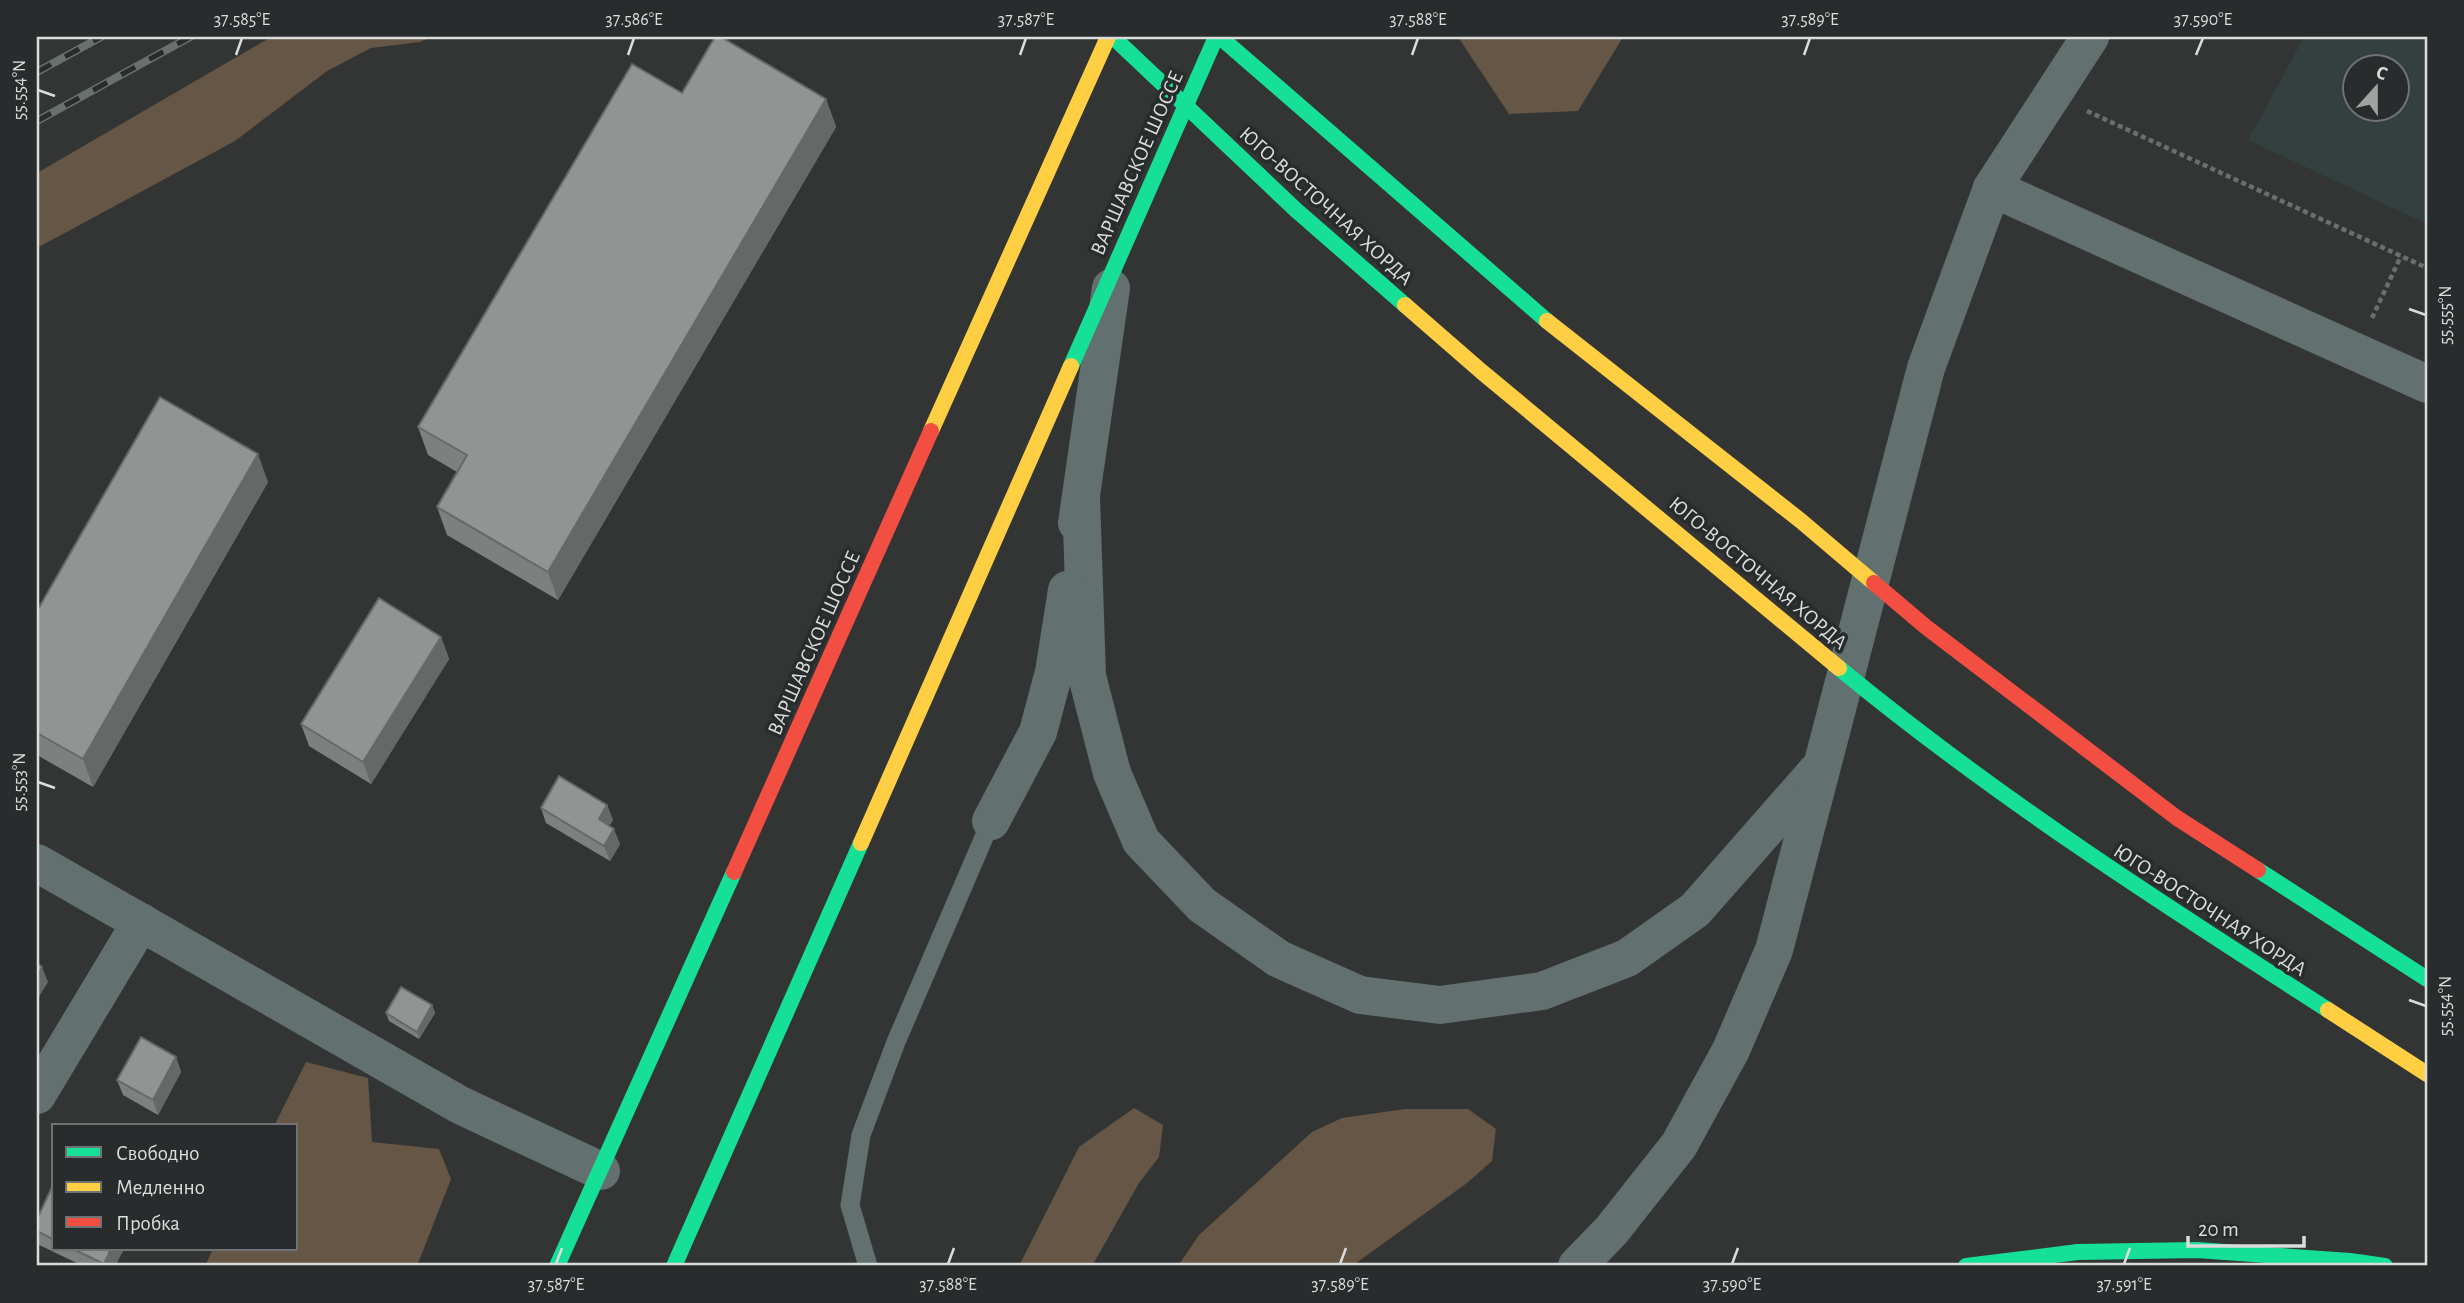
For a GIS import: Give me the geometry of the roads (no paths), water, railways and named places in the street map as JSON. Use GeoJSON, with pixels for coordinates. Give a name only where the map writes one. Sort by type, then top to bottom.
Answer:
{"type":"FeatureCollection","features":[{"type":"Feature","properties":{"kind":"main road","name":"ЮГО-ВОСТОЧНАЯ ХОРДА"},"geometry":{"type":"LineString","coordinates":[[1111,37],[1296,211],[1482,372],[1895,714],[2126,881],[2427,1074]]}},
{"type":"Feature","properties":{"kind":"main road","name":"ВАРШАВСКОЕ ШОССЕ"},"geometry":{"type":"LineString","coordinates":[[557,1266],[1111,37]]}},
{"type":"Feature","properties":{"kind":"main road","name":"ВАРШАВСКОЕ ШОССЕ"},"geometry":{"type":"LineString","coordinates":[[674,1266],[1218,37]]}},
{"type":"Feature","properties":{"kind":"main road"},"geometry":{"type":"LineString","coordinates":[[1218,37],[1536,312],[1801,521],[1926,627],[2177,818],[2427,979]]}},
{"type":"Feature","properties":{"kind":"main road"},"geometry":{"type":"LineString","coordinates":[[1966,1266],[2078,1252],[2197,1250],[2385,1266]]}},
{"type":"Feature","properties":{"kind":"street"},"geometry":{"type":"LineString","coordinates":[[1577,1266],[1611,1231],[1679,1145],[1731,1049],[1774,950],[1926,368],[1992,188],[2090,37]]}},
{"type":"Feature","properties":{"kind":"street"},"geometry":{"type":"LineString","coordinates":[[1992,188],[2427,384]]}},
{"type":"Feature","properties":{"kind":"street"},"geometry":{"type":"LineString","coordinates":[[991,821],[1038,732],[1054,672],[1114,269]]}},
{"type":"Feature","properties":{"kind":"street"},"geometry":{"type":"LineString","coordinates":[[1081,497],[1087,676],[1112,773],[1141,841],[1202,905],[1235,929],[1279,959],[1360,995],[1440,1005],[1542,991],[1627,958],[1695,910],[1825,761]]}},
{"type":"Feature","properties":{"kind":"street"},"geometry":{"type":"LineString","coordinates":[[37,863],[460,1105],[601,1171]]}},
{"type":"Feature","properties":{"kind":"street"},"geometry":{"type":"LineString","coordinates":[[37,1095],[141,922]]}},
{"type":"Feature","properties":{"kind":"lane"},"geometry":{"type":"LineString","coordinates":[[869,1266],[850,1205],[861,1135],[896,1042],[991,821]]}},
{"type":"Feature","properties":{"kind":"railway"},"geometry":{"type":"LineString","coordinates":[[37,72],[101,37]]}},
{"type":"Feature","properties":{"kind":"railway"},"geometry":{"type":"LineString","coordinates":[[37,121],[190,37]]}}]}
